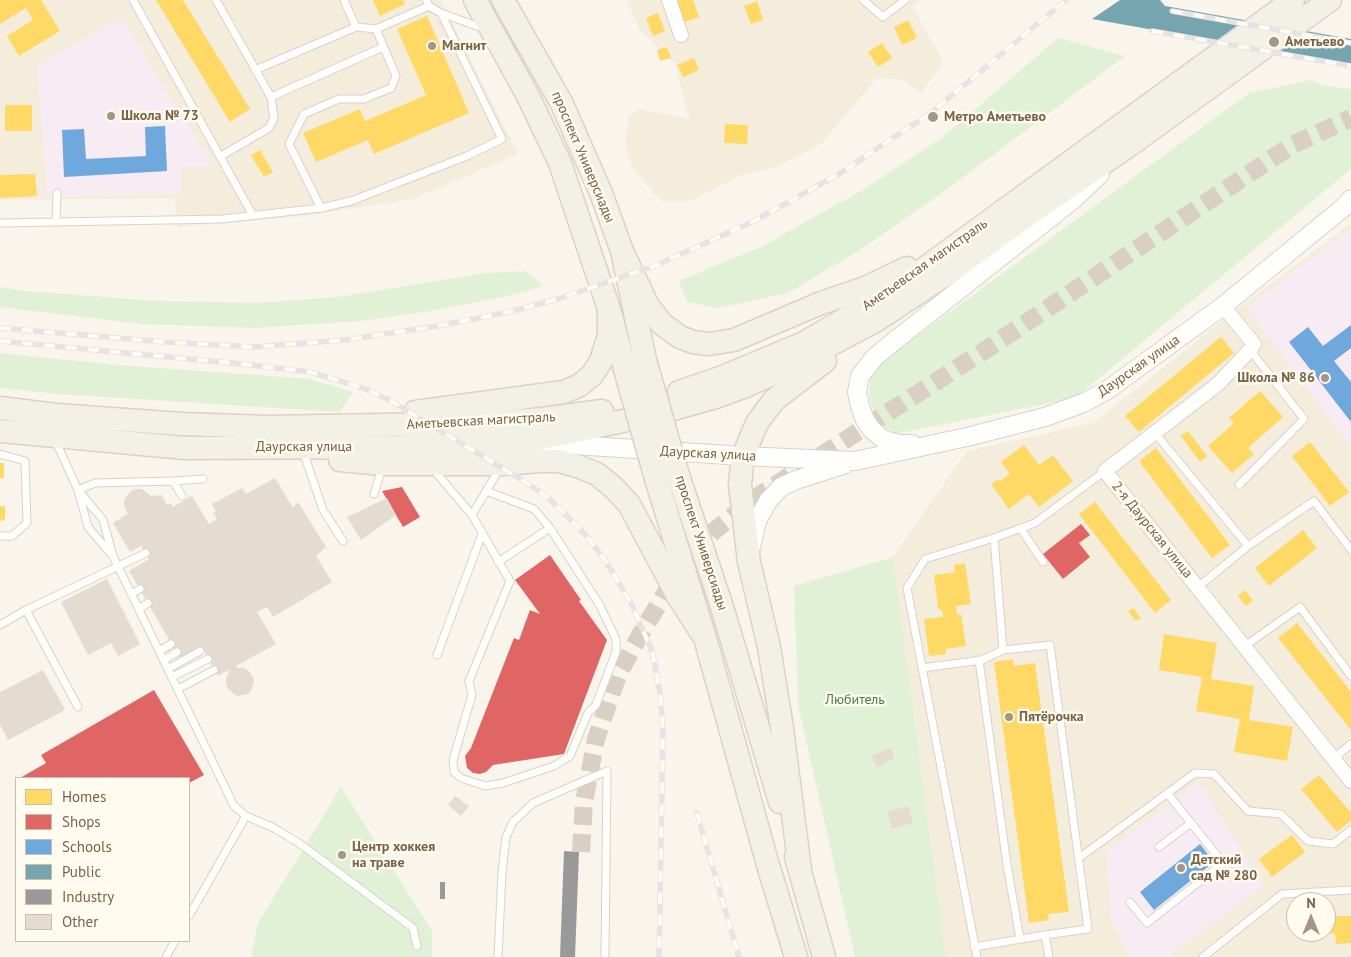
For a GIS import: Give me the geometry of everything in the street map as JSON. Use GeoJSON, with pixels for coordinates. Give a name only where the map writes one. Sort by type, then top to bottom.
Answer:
{"type":"FeatureCollection","features":[{"type":"Feature","properties":{"kind":"main road","name":"проспект Универсиады"},"geometry":{"type":"LineString","coordinates":[[475,0],[528,96],[560,163],[609,310],[657,482],[705,638],[768,865],[796,957]]}},
{"type":"Feature","properties":{"kind":"main road","name":"проспект Универсиады"},"geometry":{"type":"LineString","coordinates":[[503,0],[562,104],[601,193],[622,251],[645,360],[678,475],[746,685],[824,957]]}},
{"type":"Feature","properties":{"kind":"main road","name":"Аметьевская магистраль"},"geometry":{"type":"LineString","coordinates":[[267,437],[492,424],[594,413],[686,391],[804,343],[896,289],[1293,0]]}},
{"type":"Feature","properties":{"kind":"main road","name":"Аметьевская магистраль"},"geometry":{"type":"LineString","coordinates":[[528,441],[656,414],[716,397],[746,386],[794,364],[876,320],[952,270],[1029,214],[1127,147],[1330,0]]}},
{"type":"Feature","properties":{"kind":"main road"},"geometry":{"type":"LineString","coordinates":[[622,251],[648,306],[662,324],[680,337],[693,342],[709,344],[734,340],[812,307],[865,288],[895,272],[947,253]]}},
{"type":"Feature","properties":{"kind":"main road"},"geometry":{"type":"LineString","coordinates":[[267,437],[412,413],[564,392],[592,375],[601,361],[610,335],[609,310]]}},
{"type":"Feature","properties":{"kind":"main road"},"geometry":{"type":"LineString","coordinates":[[800,870],[782,728],[769,647],[749,562],[740,484],[743,456],[757,423],[774,400],[876,320]]}},
{"type":"Feature","properties":{"kind":"main road","name":"Даурская улица"},"geometry":{"type":"LineString","coordinates":[[0,408],[56,415],[182,424],[391,456],[528,441]]}},
{"type":"Feature","properties":{"kind":"main road","name":"Даурская улица"},"geometry":{"type":"LineString","coordinates":[[0,432],[185,448],[267,437]]}},
{"type":"Feature","properties":{"kind":"main road"},"geometry":{"type":"LineString","coordinates":[[267,437],[304,457],[391,456],[428,464],[503,464],[559,461],[597,474],[629,504],[679,598],[705,638]]}},
{"type":"Feature","properties":{"kind":"street"},"geometry":{"type":"LineString","coordinates":[[669,0],[681,35]]}},
{"type":"Feature","properties":{"kind":"street"},"geometry":{"type":"LineString","coordinates":[[927,445],[900,444],[884,440],[871,429],[865,420],[857,392],[860,376],[874,358],[888,346],[1074,199],[1127,147]]}},
{"type":"Feature","properties":{"kind":"street","name":"Даурская улица"},"geometry":{"type":"LineString","coordinates":[[528,441],[743,456],[855,461],[1045,417],[1083,403],[1106,391],[1223,306],[1349,203]]}},
{"type":"Feature","properties":{"kind":"street"},"geometry":{"type":"LineString","coordinates":[[1223,306],[1254,344],[1250,350]]}},
{"type":"Feature","properties":{"kind":"street","name":"2-я Даурская улица"},"geometry":{"type":"LineString","coordinates":[[1250,350],[1218,384],[1105,471],[1351,781]]}},
{"type":"Feature","properties":{"kind":"street"},"geometry":{"type":"LineString","coordinates":[[749,562],[756,521],[768,501],[781,487],[796,480],[855,461]]}},
{"type":"Feature","properties":{"kind":"lane"},"geometry":{"type":"LineString","coordinates":[[132,0],[252,214]]}},
{"type":"Feature","properties":{"kind":"lane"},"geometry":{"type":"LineString","coordinates":[[216,0],[271,97],[274,118],[269,128],[221,156]]}},
{"type":"Feature","properties":{"kind":"lane"},"geometry":{"type":"LineString","coordinates":[[344,0],[356,27]]}},
{"type":"Feature","properties":{"kind":"lane"},"geometry":{"type":"LineString","coordinates":[[863,0],[883,17],[905,0]]}},
{"type":"Feature","properties":{"kind":"lane"},"geometry":{"type":"LineString","coordinates":[[255,70],[356,27],[376,29],[427,3],[441,13],[469,22],[493,33]]}},
{"type":"Feature","properties":{"kind":"lane"},"geometry":{"type":"LineString","coordinates":[[0,222],[222,218],[321,208],[351,201],[458,160],[502,139],[441,13]]}},
{"type":"Feature","properties":{"kind":"lane"},"geometry":{"type":"LineString","coordinates":[[321,208],[289,144],[304,114],[340,98],[364,99],[391,88],[396,76],[376,29]]}},
{"type":"Feature","properties":{"kind":"lane"},"geometry":{"type":"LineString","coordinates":[[271,97],[383,47]]}},
{"type":"Feature","properties":{"kind":"lane"},"geometry":{"type":"LineString","coordinates":[[56,222],[57,192]]}},
{"type":"Feature","properties":{"kind":"lane"},"geometry":{"type":"LineString","coordinates":[[1239,485],[1304,419],[1250,350]]}},
{"type":"Feature","properties":{"kind":"lane"},"geometry":{"type":"LineString","coordinates":[[1155,433],[1248,546]]}},
{"type":"Feature","properties":{"kind":"lane"},"geometry":{"type":"LineString","coordinates":[[54,437],[78,490],[88,526],[113,556]]}},
{"type":"Feature","properties":{"kind":"lane"},"geometry":{"type":"LineString","coordinates":[[0,454],[25,461],[27,523],[12,536],[0,536]]}},
{"type":"Feature","properties":{"kind":"lane"},"geometry":{"type":"LineString","coordinates":[[374,494],[391,456]]}},
{"type":"Feature","properties":{"kind":"lane"},"geometry":{"type":"LineString","coordinates":[[304,457],[324,510],[343,541]]}},
{"type":"Feature","properties":{"kind":"lane"},"geometry":{"type":"LineString","coordinates":[[428,464],[472,515],[510,581],[469,682],[472,695],[453,760],[454,772],[466,780],[485,786],[503,783],[546,769],[570,756],[588,713],[596,706],[616,652],[616,639],[599,604],[550,528],[534,509],[486,491]]}},
{"type":"Feature","properties":{"kind":"lane"},"geometry":{"type":"LineString","coordinates":[[472,515],[503,464]]}},
{"type":"Feature","properties":{"kind":"lane"},"geometry":{"type":"LineString","coordinates":[[976,957],[907,588],[925,559],[994,538],[1035,523],[1105,471]]}},
{"type":"Feature","properties":{"kind":"lane"},"geometry":{"type":"LineString","coordinates":[[78,490],[94,483],[203,479]]}},
{"type":"Feature","properties":{"kind":"lane"},"geometry":{"type":"LineString","coordinates":[[173,481],[182,496]]}},
{"type":"Feature","properties":{"kind":"lane"},"geometry":{"type":"LineString","coordinates":[[78,490],[103,520],[118,567],[234,806],[246,816],[272,827],[298,843],[413,928],[417,946]]}},
{"type":"Feature","properties":{"kind":"lane"},"geometry":{"type":"LineString","coordinates":[[1198,588],[1248,546],[1314,501],[1351,550]]}},
{"type":"Feature","properties":{"kind":"lane"},"geometry":{"type":"LineString","coordinates":[[498,562],[550,528]]}},
{"type":"Feature","properties":{"kind":"lane"},"geometry":{"type":"LineString","coordinates":[[1021,528],[1043,562]]}},
{"type":"Feature","properties":{"kind":"lane"},"geometry":{"type":"LineString","coordinates":[[437,655],[482,534]]}},
{"type":"Feature","properties":{"kind":"lane"},"geometry":{"type":"LineString","coordinates":[[994,538],[1003,650]]}},
{"type":"Feature","properties":{"kind":"lane"},"geometry":{"type":"LineString","coordinates":[[0,625],[26,610],[146,553]]}},
{"type":"Feature","properties":{"kind":"lane"},"geometry":{"type":"LineString","coordinates":[[130,591],[138,586]]}},
{"type":"Feature","properties":{"kind":"lane"},"geometry":{"type":"LineString","coordinates":[[139,609],[148,603]]}},
{"type":"Feature","properties":{"kind":"lane"},"geometry":{"type":"LineString","coordinates":[[1245,646],[1300,607],[1351,676]]}},
{"type":"Feature","properties":{"kind":"lane"},"geometry":{"type":"LineString","coordinates":[[26,610],[78,707]]}},
{"type":"Feature","properties":{"kind":"lane"},"geometry":{"type":"LineString","coordinates":[[159,651],[172,644]]}},
{"type":"Feature","properties":{"kind":"lane"},"geometry":{"type":"LineString","coordinates":[[922,668],[979,660],[1003,650],[1050,645],[1088,929],[974,946]]}},
{"type":"Feature","properties":{"kind":"lane"},"geometry":{"type":"LineString","coordinates":[[168,668],[200,651]]}},
{"type":"Feature","properties":{"kind":"lane"},"geometry":{"type":"LineString","coordinates":[[164,660],[176,652]]}},
{"type":"Feature","properties":{"kind":"lane"},"geometry":{"type":"LineString","coordinates":[[172,677],[208,659]]}},
{"type":"Feature","properties":{"kind":"lane"},"geometry":{"type":"LineString","coordinates":[[979,660],[1007,865],[1020,939]]}},
{"type":"Feature","properties":{"kind":"lane"},"geometry":{"type":"LineString","coordinates":[[178,689],[214,670]]}},
{"type":"Feature","properties":{"kind":"lane"},"geometry":{"type":"LineString","coordinates":[[1333,759],[1351,744]]}},
{"type":"Feature","properties":{"kind":"lane"},"geometry":{"type":"LineString","coordinates":[[498,957],[502,873],[506,837],[513,822],[533,803],[607,771],[605,957]]}},
{"type":"Feature","properties":{"kind":"lane"},"geometry":{"type":"LineString","coordinates":[[1079,858],[1195,773],[1214,774],[1248,810],[1281,814],[1308,841],[1333,844],[1351,830]]}},
{"type":"Feature","properties":{"kind":"lane"},"geometry":{"type":"LineString","coordinates":[[1130,902],[1147,923],[1223,863],[1167,793]]}},
{"type":"Feature","properties":{"kind":"lane"},"geometry":{"type":"LineString","coordinates":[[190,914],[246,816]]}},
{"type":"Feature","properties":{"kind":"lane"},"geometry":{"type":"LineString","coordinates":[[1159,847],[1190,823]]}},
{"type":"Feature","properties":{"kind":"lane"},"geometry":{"type":"LineString","coordinates":[[1203,957],[1282,894],[1351,890]]}},
{"type":"Feature","properties":{"kind":"lane"},"geometry":{"type":"LineString","coordinates":[[1045,935],[1049,957]]}},
{"type":"Feature","properties":{"kind":"lane"},"geometry":{"type":"LineString","coordinates":[[166,957],[174,942]]}},
{"type":"Feature","properties":{"kind":"shaded area"},"geometry":{"type":"Polygon","coordinates":[[[0,0],[441,0],[518,154],[413,199],[305,216],[177,227],[175,198],[0,200],[0,0]]]}},
{"type":"Feature","properties":{"kind":"shaded area"},"geometry":{"type":"Polygon","coordinates":[[[626,0],[920,0],[913,7],[943,62],[921,93],[901,79],[877,78],[822,143],[811,150],[778,166],[742,175],[687,202],[664,202],[654,194],[631,165],[625,141],[629,117],[639,109],[689,119],[675,63],[639,29],[626,0]]]}},
{"type":"Feature","properties":{"kind":"shaded area","name":"Школа № 73"},"geometry":{"type":"Polygon","coordinates":[[[122,18],[213,167],[181,167],[181,195],[47,196],[37,65],[122,18]]]}},
{"type":"Feature","properties":{"kind":"shaded area"},"geometry":{"type":"Polygon","coordinates":[[[1351,223],[1351,957],[946,957],[893,557],[967,451],[1093,423],[1250,299],[1351,223]]]}},
{"type":"Feature","properties":{"kind":"shaded area","name":"Школа № 86"},"geometry":{"type":"Polygon","coordinates":[[[1351,228],[1351,447],[1247,308],[1351,228]]]}},
{"type":"Feature","properties":{"kind":"shaded area","name":"Детский сад № 280"},"geometry":{"type":"Polygon","coordinates":[[[1198,782],[1264,885],[1168,957],[1129,957],[1111,919],[1106,852],[1198,782]]]}},
{"type":"Feature","properties":{"kind":"green space"},"geometry":{"type":"Polygon","coordinates":[[[1058,38],[1125,56],[946,190],[860,250],[788,293],[718,308],[687,302],[679,281],[763,246],[864,189],[943,137],[1058,38]]]}},
{"type":"Feature","properties":{"kind":"green space"},"geometry":{"type":"Polygon","coordinates":[[[1311,80],[1322,85],[1351,89],[1351,169],[1075,398],[895,434],[878,422],[869,399],[870,381],[876,366],[1249,93],[1311,80]]]}},
{"type":"Feature","properties":{"kind":"green space"},"geometry":{"type":"Polygon","coordinates":[[[525,271],[544,286],[503,297],[431,311],[361,321],[254,328],[141,324],[0,307],[0,287],[25,291],[158,301],[258,303],[338,297],[485,273],[525,271]]]}},
{"type":"Feature","properties":{"kind":"green space"},"geometry":{"type":"Polygon","coordinates":[[[0,353],[117,365],[310,379],[353,392],[340,412],[57,394],[0,388],[0,353]]]}},
{"type":"Feature","properties":{"kind":"green space","name":"Любитель"},"geometry":{"type":"Polygon","coordinates":[[[893,557],[946,957],[855,957],[798,705],[794,586],[893,557]]]}},
{"type":"Feature","properties":{"kind":"green space","name":"Центр хоккея на траве"},"geometry":{"type":"Polygon","coordinates":[[[341,787],[432,931],[432,957],[251,957],[258,923],[341,787]]]}},
{"type":"Feature","properties":{"kind":"building: Homes"},"geometry":{"type":"Polygon","coordinates":[[[0,0],[41,0],[60,31],[19,56],[7,36],[33,20],[26,8],[0,24],[0,0]]]}},
{"type":"Feature","properties":{"kind":"building: Homes"},"geometry":{"type":"Polygon","coordinates":[[[156,0],[183,0],[250,109],[230,122],[156,0]]]}},
{"type":"Feature","properties":{"kind":"building: Homes"},"geometry":{"type":"Polygon","coordinates":[[[373,0],[403,0],[405,4],[380,16],[373,0]]]}},
{"type":"Feature","properties":{"kind":"building: Homes"},"geometry":{"type":"Polygon","coordinates":[[[693,0],[699,17],[684,22],[677,1],[693,0]]]}},
{"type":"Feature","properties":{"kind":"building: Homes"},"geometry":{"type":"Polygon","coordinates":[[[757,1],[763,20],[751,24],[744,6],[757,1]]]}},
{"type":"Feature","properties":{"kind":"building: Homes"},"geometry":{"type":"Polygon","coordinates":[[[658,13],[665,31],[653,36],[646,18],[658,13]]]}},
{"type":"Feature","properties":{"kind":"building: Homes"},"geometry":{"type":"Polygon","coordinates":[[[427,16],[469,113],[374,154],[368,140],[316,162],[303,133],[360,109],[365,121],[426,95],[397,29],[427,16]]]}},
{"type":"Feature","properties":{"kind":"building: Homes"},"geometry":{"type":"Polygon","coordinates":[[[908,20],[917,38],[902,45],[894,27],[908,20]]]}},
{"type":"Feature","properties":{"kind":"building: Homes"},"geometry":{"type":"Polygon","coordinates":[[[882,43],[892,58],[878,67],[868,52],[882,43]]]}},
{"type":"Feature","properties":{"kind":"building: Homes"},"geometry":{"type":"Polygon","coordinates":[[[667,47],[671,58],[660,61],[657,50],[667,47]]]}},
{"type":"Feature","properties":{"kind":"building: Homes"},"geometry":{"type":"Polygon","coordinates":[[[694,58],[699,70],[683,77],[677,65],[694,58]]]}},
{"type":"Feature","properties":{"kind":"building: Homes"},"geometry":{"type":"Polygon","coordinates":[[[5,105],[32,105],[32,131],[5,131],[5,105]]]}},
{"type":"Feature","properties":{"kind":"building: Homes"},"geometry":{"type":"Polygon","coordinates":[[[725,124],[748,125],[747,144],[724,143],[725,124]]]}},
{"type":"Feature","properties":{"kind":"building: Homes"},"geometry":{"type":"Polygon","coordinates":[[[260,150],[273,172],[264,177],[251,155],[260,150]]]}},
{"type":"Feature","properties":{"kind":"building: Homes"},"geometry":{"type":"Polygon","coordinates":[[[35,174],[37,196],[0,198],[0,175],[35,174]]]}},
{"type":"Feature","properties":{"kind":"building: Homes"},"geometry":{"type":"Polygon","coordinates":[[[1221,337],[1234,353],[1139,432],[1125,416],[1221,337]]]}},
{"type":"Feature","properties":{"kind":"building: Homes"},"geometry":{"type":"Polygon","coordinates":[[[1260,391],[1283,417],[1248,448],[1254,454],[1232,473],[1208,446],[1234,423],[1229,418],[1260,391]]]}},
{"type":"Feature","properties":{"kind":"building: Homes"},"geometry":{"type":"Polygon","coordinates":[[[1188,431],[1207,456],[1200,462],[1181,436],[1188,431]]]}},
{"type":"Feature","properties":{"kind":"building: Homes"},"geometry":{"type":"Polygon","coordinates":[[[1310,442],[1349,492],[1330,506],[1292,456],[1310,442]]]}},
{"type":"Feature","properties":{"kind":"building: Homes"},"geometry":{"type":"Polygon","coordinates":[[[1024,445],[1039,465],[1053,455],[1073,481],[1039,507],[1029,494],[1009,509],[991,484],[998,479],[1000,481],[1010,474],[1001,462],[1024,445]]]}},
{"type":"Feature","properties":{"kind":"building: Homes"},"geometry":{"type":"Polygon","coordinates":[[[1156,448],[1230,545],[1212,558],[1139,461],[1156,448]]]}},
{"type":"Feature","properties":{"kind":"building: Homes"},"geometry":{"type":"Polygon","coordinates":[[[0,463],[4,463],[4,478],[0,478],[0,463]]]}},
{"type":"Feature","properties":{"kind":"building: Homes"},"geometry":{"type":"Polygon","coordinates":[[[1095,502],[1171,600],[1155,613],[1079,514],[1095,502]]]}},
{"type":"Feature","properties":{"kind":"building: Homes"},"geometry":{"type":"Polygon","coordinates":[[[0,506],[5,506],[5,520],[0,521],[0,506]]]}},
{"type":"Feature","properties":{"kind":"building: Homes"},"geometry":{"type":"Polygon","coordinates":[[[1303,530],[1317,548],[1269,586],[1255,568],[1303,530]]]}},
{"type":"Feature","properties":{"kind":"building: Homes"},"geometry":{"type":"Polygon","coordinates":[[[965,563],[971,604],[956,606],[957,615],[961,614],[966,646],[946,649],[946,654],[929,656],[924,619],[943,617],[943,612],[938,608],[934,575],[955,572],[954,565],[965,563]]]}},
{"type":"Feature","properties":{"kind":"building: Homes"},"geometry":{"type":"Polygon","coordinates":[[[1245,590],[1253,600],[1246,606],[1238,596],[1245,590]]]}},
{"type":"Feature","properties":{"kind":"building: Homes"},"geometry":{"type":"Polygon","coordinates":[[[1133,608],[1141,618],[1136,621],[1128,611],[1133,608]]]}},
{"type":"Feature","properties":{"kind":"building: Homes"},"geometry":{"type":"Polygon","coordinates":[[[1297,623],[1351,692],[1351,730],[1278,638],[1297,623]]]}},
{"type":"Feature","properties":{"kind":"building: Homes"},"geometry":{"type":"Polygon","coordinates":[[[1164,634],[1217,643],[1211,679],[1254,686],[1249,720],[1293,727],[1287,761],[1234,752],[1240,719],[1196,711],[1202,677],[1159,670],[1164,634]]]}},
{"type":"Feature","properties":{"kind":"building: Homes"},"geometry":{"type":"Polygon","coordinates":[[[1013,659],[1014,666],[1035,663],[1069,912],[1048,914],[1049,920],[1029,923],[994,662],[1013,659]]]}},
{"type":"Feature","properties":{"kind":"building: Homes"},"geometry":{"type":"Polygon","coordinates":[[[1319,775],[1351,813],[1351,820],[1337,832],[1301,789],[1319,775]]]}},
{"type":"Feature","properties":{"kind":"building: Homes"},"geometry":{"type":"Polygon","coordinates":[[[1292,835],[1305,852],[1272,877],[1259,859],[1292,835]]]}},
{"type":"Feature","properties":{"kind":"building: Homes"},"geometry":{"type":"Polygon","coordinates":[[[1336,916],[1351,916],[1351,943],[1336,944],[1336,916]]]}},
{"type":"Feature","properties":{"kind":"building: Shops"},"geometry":{"type":"Polygon","coordinates":[[[402,487],[420,517],[403,527],[382,491],[402,487]]]}},
{"type":"Feature","properties":{"kind":"building: Shops"},"geometry":{"type":"Polygon","coordinates":[[[1081,524],[1090,535],[1079,543],[1090,557],[1063,579],[1043,554],[1081,524]]]}},
{"type":"Feature","properties":{"kind":"building: Shops"},"geometry":{"type":"Polygon","coordinates":[[[550,555],[581,600],[579,601],[607,640],[564,754],[493,765],[486,772],[480,774],[473,773],[467,768],[465,756],[471,748],[514,638],[519,640],[530,610],[540,614],[515,580],[550,555]]]}},
{"type":"Feature","properties":{"kind":"building: Shops"},"geometry":{"type":"Polygon","coordinates":[[[154,690],[204,775],[190,782],[190,777],[22,777],[46,763],[41,755],[154,690]]]}},
{"type":"Feature","properties":{"kind":"building: Schools"},"geometry":{"type":"Polygon","coordinates":[[[165,126],[167,171],[64,177],[62,130],[84,129],[86,159],[146,156],[145,127],[165,126]]]}},
{"type":"Feature","properties":{"kind":"building: Schools"},"geometry":{"type":"Polygon","coordinates":[[[1351,325],[1351,348],[1334,361],[1351,382],[1351,422],[1289,342],[1308,327],[1323,346],[1351,325]]]}},
{"type":"Feature","properties":{"kind":"building: Schools"},"geometry":{"type":"Polygon","coordinates":[[[1200,844],[1214,862],[1154,910],[1140,892],[1200,844]]]}},
{"type":"Feature","properties":{"kind":"building: Public"},"geometry":{"type":"Polygon","coordinates":[[[1120,0],[1160,0],[1165,6],[1351,39],[1351,65],[1092,19],[1120,0]]]}},
{"type":"Feature","properties":{"kind":"building: Industry"},"geometry":{"type":"Polygon","coordinates":[[[564,851],[579,852],[575,957],[560,957],[564,851]]]}},
{"type":"Feature","properties":{"kind":"building: Industry"},"geometry":{"type":"Polygon","coordinates":[[[440,882],[445,882],[445,899],[440,899],[440,882]]]}},
{"type":"Feature","properties":{"kind":"building: Other"},"geometry":{"type":"Polygon","coordinates":[[[275,478],[293,508],[298,502],[326,547],[316,556],[332,582],[273,617],[267,607],[257,612],[276,644],[236,666],[237,668],[244,668],[249,671],[254,680],[251,691],[248,694],[237,696],[228,689],[226,684],[228,670],[218,676],[201,646],[180,658],[129,571],[149,559],[141,546],[130,552],[113,523],[128,514],[124,500],[131,491],[142,489],[151,496],[162,495],[167,505],[171,503],[173,507],[192,496],[209,524],[217,519],[213,513],[216,512],[212,504],[242,488],[246,494],[275,478]]]}},
{"type":"Feature","properties":{"kind":"building: Other"},"geometry":{"type":"Polygon","coordinates":[[[387,498],[396,515],[361,540],[347,517],[387,498]]]}},
{"type":"Feature","properties":{"kind":"building: Other"},"geometry":{"type":"Polygon","coordinates":[[[107,579],[140,644],[118,656],[111,643],[88,655],[61,602],[107,579]]]}},
{"type":"Feature","properties":{"kind":"building: Other"},"geometry":{"type":"Polygon","coordinates":[[[43,670],[65,710],[8,740],[0,725],[0,692],[43,670]]]}},
{"type":"Feature","properties":{"kind":"building: Other"},"geometry":{"type":"Polygon","coordinates":[[[890,748],[895,758],[877,767],[872,756],[890,748]]]}},
{"type":"Feature","properties":{"kind":"building: Other"},"geometry":{"type":"Polygon","coordinates":[[[455,796],[469,806],[461,816],[448,805],[455,796]]]}},
{"type":"Feature","properties":{"kind":"building: Other"},"geometry":{"type":"Polygon","coordinates":[[[908,806],[913,823],[892,829],[887,812],[908,806]]]}},
{"type":"Feature","properties":{"kind":"tunnel"},"geometry":{"type":"LineString","coordinates":[[581,852],[584,802],[596,739],[618,675],[681,567],[714,531],[755,498],[990,347],[1292,145],[1351,118]]}},
{"type":"Feature","properties":{"kind":"railway"},"geometry":{"type":"LineString","coordinates":[[0,328],[165,342],[254,347],[345,340],[438,326],[513,311],[561,298],[657,265],[754,221],[839,174],[932,112],[1066,0]]}},
{"type":"Feature","properties":{"kind":"railway"},"geometry":{"type":"LineString","coordinates":[[1172,11],[1351,43]]}},
{"type":"Feature","properties":{"kind":"railway"},"geometry":{"type":"LineString","coordinates":[[1152,31],[1351,66]]}},
{"type":"Feature","properties":{"kind":"railway"},"geometry":{"type":"LineString","coordinates":[[0,341],[310,372],[368,390],[391,401],[546,496],[583,532],[605,560],[631,603],[652,651],[660,692],[663,735],[659,957]]}},
{"type":"Feature","properties":{"kind":"railway"},"geometry":{"type":"LineString","coordinates":[[697,813],[739,957]]}},
{"type":"Feature","properties":{"kind":"place","name":"Аметьево"},"geometry":{"type":"Point","coordinates":[1274,42]}},
{"type":"Feature","properties":{"kind":"place","name":"Магнит"},"geometry":{"type":"Point","coordinates":[432,46]}},
{"type":"Feature","properties":{"kind":"place","name":"Школа № 73"},"geometry":{"type":"Point","coordinates":[111,116]}},
{"type":"Feature","properties":{"kind":"place","name":"Метро Аметьево"},"geometry":{"type":"Point","coordinates":[933,117]}},
{"type":"Feature","properties":{"kind":"place","name":"Школа № 86"},"geometry":{"type":"Point","coordinates":[1325,378]}},
{"type":"Feature","properties":{"kind":"place","name":"Пятёрочка"},"geometry":{"type":"Point","coordinates":[1009,717]}},
{"type":"Feature","properties":{"kind":"place","name":"Центр хоккея на траве"},"geometry":{"type":"Point","coordinates":[342,855]}},
{"type":"Feature","properties":{"kind":"place","name":"Детский сад № 280"},"geometry":{"type":"Point","coordinates":[1181,868]}}]}
